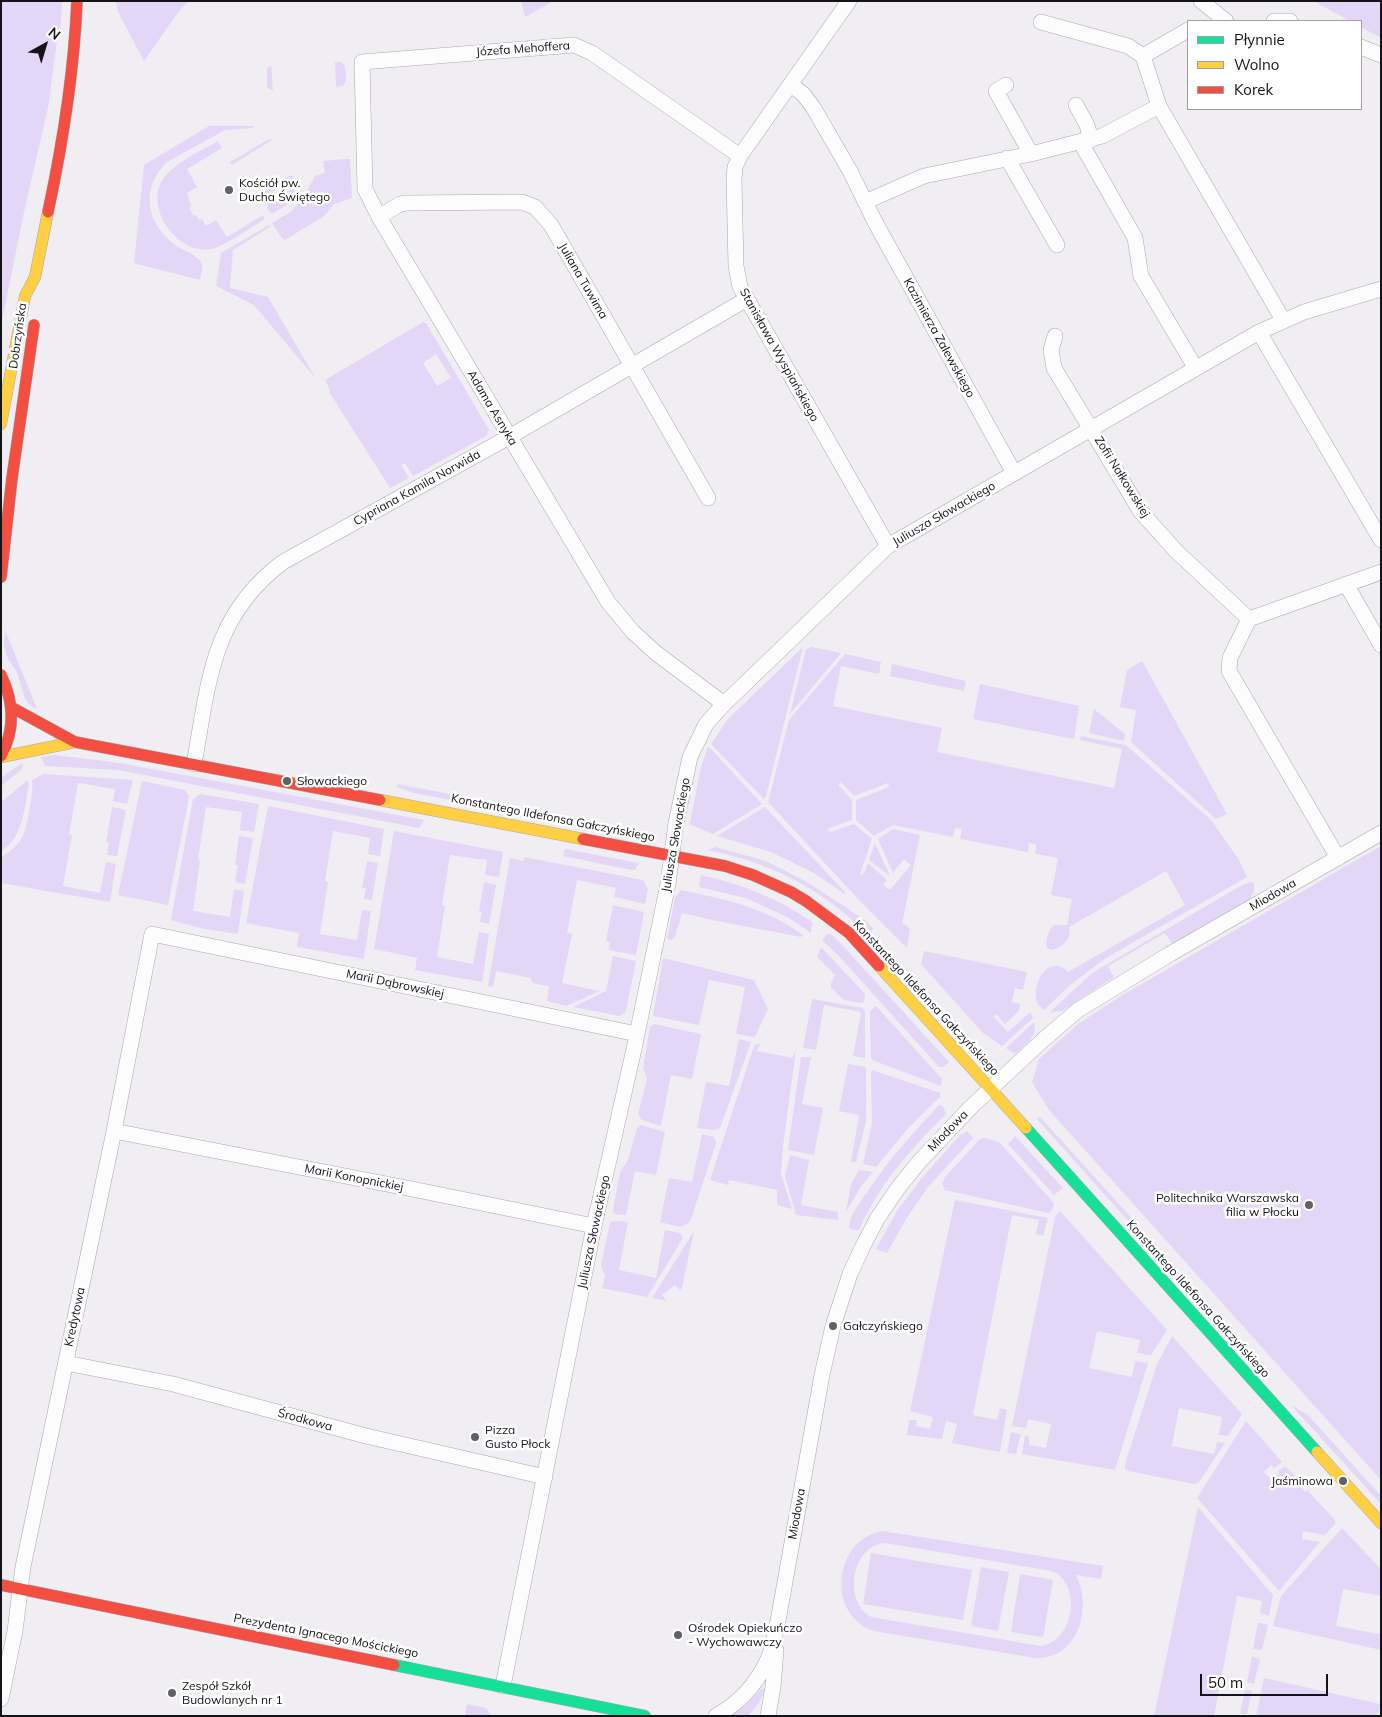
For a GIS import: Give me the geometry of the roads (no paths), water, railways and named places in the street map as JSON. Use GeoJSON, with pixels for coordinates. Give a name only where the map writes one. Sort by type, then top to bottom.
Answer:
{"type":"FeatureCollection","features":[{"type":"Feature","properties":{"kind":"street","name":"Dobrzyńska"},"geometry":{"type":"LineString","coordinates":[[1,424],[25,296],[34,277],[67,121],[77,42],[77,1]]}},
{"type":"Feature","properties":{"kind":"street","name":"Stanisława Wyspiańskiego"},"geometry":{"type":"LineString","coordinates":[[849,1],[740,156],[735,167],[736,266],[740,287],[888,546]]}},
{"type":"Feature","properties":{"kind":"street"},"geometry":{"type":"LineString","coordinates":[[1201,1],[1215,19]]}},
{"type":"Feature","properties":{"kind":"street"},"geometry":{"type":"LineString","coordinates":[[1041,22],[1128,46],[1143,56],[1159,106],[1283,320]]}},
{"type":"Feature","properties":{"kind":"street"},"geometry":{"type":"LineString","coordinates":[[1143,56],[1187,31]]}},
{"type":"Feature","properties":{"kind":"street","name":"Józefa Mehoffera"},"geometry":{"type":"LineString","coordinates":[[362,62],[574,45],[592,54],[740,156]]}},
{"type":"Feature","properties":{"kind":"street"},"geometry":{"type":"LineString","coordinates":[[1362,47],[1381,55]]}},
{"type":"Feature","properties":{"kind":"street","name":"Adama Asnyka"},"geometry":{"type":"LineString","coordinates":[[362,62],[365,189],[379,217],[599,589],[633,632],[656,653],[724,704]]}},
{"type":"Feature","properties":{"kind":"street","name":"Kazimierza Zalewskiego"},"geometry":{"type":"LineString","coordinates":[[791,85],[803,94],[813,107],[850,171],[865,202],[1014,473]]}},
{"type":"Feature","properties":{"kind":"street"},"geometry":{"type":"LineString","coordinates":[[1006,85],[996,91],[1031,154]]}},
{"type":"Feature","properties":{"kind":"street"},"geometry":{"type":"LineString","coordinates":[[1076,105],[1087,125],[1086,141],[1135,238],[1141,276],[1195,368]]}},
{"type":"Feature","properties":{"kind":"street"},"geometry":{"type":"LineString","coordinates":[[865,202],[924,176],[1031,154],[1102,136],[1159,106]]}},
{"type":"Feature","properties":{"kind":"street"},"geometry":{"type":"LineString","coordinates":[[1008,158],[1057,245]]}},
{"type":"Feature","properties":{"kind":"street","name":"Juliana Tuwima"},"geometry":{"type":"LineString","coordinates":[[379,217],[400,204],[407,203],[522,202],[535,207],[551,225],[708,498]]}},
{"type":"Feature","properties":{"kind":"street","name":"Dobrzyńska"},"geometry":{"type":"LineString","coordinates":[[1,578],[12,478],[37,307],[34,277]]}},
{"type":"Feature","properties":{"kind":"street","name":"Juliusza Słowackiego"},"geometry":{"type":"LineString","coordinates":[[503,1686],[594,1226],[668,884],[676,823],[690,757],[706,724],[724,704],[888,546],[1259,332],[1283,320],[1381,288]]}},
{"type":"Feature","properties":{"kind":"street","name":"Cypriana Kamila Norwida"},"geometry":{"type":"LineString","coordinates":[[194,764],[212,664],[218,647],[235,613],[255,587],[270,572],[283,562],[510,437],[747,299]]}},
{"type":"Feature","properties":{"kind":"street"},"geometry":{"type":"LineString","coordinates":[[1259,332],[1381,540]]}},
{"type":"Feature","properties":{"kind":"street","name":"Zofii Nałkowskiej"},"geometry":{"type":"LineString","coordinates":[[1055,336],[1051,350],[1054,368],[1141,512],[1176,551],[1249,619]]}},
{"type":"Feature","properties":{"kind":"street"},"geometry":{"type":"LineString","coordinates":[[1338,858],[1229,671],[1230,658],[1249,619],[1381,572]]}},
{"type":"Feature","properties":{"kind":"street"},"geometry":{"type":"LineString","coordinates":[[1346,584],[1381,645]]}},
{"type":"Feature","properties":{"kind":"street"},"geometry":{"type":"LineString","coordinates":[[1,675],[8,689],[11,707],[9,737],[1,756]]}},
{"type":"Feature","properties":{"kind":"street","name":"Konstantego Ildefonsa Gałczyńskiego"},"geometry":{"type":"LineString","coordinates":[[11,707],[75,742],[672,854],[753,874],[806,900],[850,933],[1381,1523]]}},
{"type":"Feature","properties":{"kind":"street","name":"Konstantego Ildefonsa Gałczyńskiego"},"geometry":{"type":"LineString","coordinates":[[1,756],[75,742]]}},
{"type":"Feature","properties":{"kind":"street","name":"Miodowa"},"geometry":{"type":"LineString","coordinates":[[778,1621],[833,1326],[850,1274],[877,1219],[898,1188],[944,1134],[1043,1040],[1088,1003],[1381,833]]}},
{"type":"Feature","properties":{"kind":"street","name":"Marii Dąbrowskiej"},"geometry":{"type":"LineString","coordinates":[[152,934],[637,1034]]}},
{"type":"Feature","properties":{"kind":"street","name":"Kredytowa"},"geometry":{"type":"LineString","coordinates":[[1,1699],[15,1631],[19,1589],[114,1132],[152,934]]}},
{"type":"Feature","properties":{"kind":"street","name":"Marii Konopnickiej"},"geometry":{"type":"LineString","coordinates":[[114,1132],[594,1226]]}},
{"type":"Feature","properties":{"kind":"street","name":"Środkowa"},"geometry":{"type":"LineString","coordinates":[[66,1363],[173,1384],[366,1436],[545,1477]]}},
{"type":"Feature","properties":{"kind":"street","name":"Prezydenta Ignacego Mościckiego"},"geometry":{"type":"LineString","coordinates":[[1,1585],[645,1716]]}},
{"type":"Feature","properties":{"kind":"street"},"geometry":{"type":"LineString","coordinates":[[766,1713],[773,1687],[778,1621]]}},
{"type":"Feature","properties":{"kind":"street"},"geometry":{"type":"LineString","coordinates":[[716,1716],[738,1702],[754,1682],[768,1658],[778,1621]]}},
{"type":"Feature","properties":{"kind":"place","name":"Kościół pw. Ducha Świętego"},"geometry":{"type":"Point","coordinates":[229,190]}},
{"type":"Feature","properties":{"kind":"place","name":"Słowackiego"},"geometry":{"type":"Point","coordinates":[287,781]}},
{"type":"Feature","properties":{"kind":"place","name":"Politechnika Warszawska filia w Płocku"},"geometry":{"type":"Point","coordinates":[1309,1205]}},
{"type":"Feature","properties":{"kind":"place","name":"Gałczyńskiego"},"geometry":{"type":"Point","coordinates":[833,1326]}},
{"type":"Feature","properties":{"kind":"place","name":"Pizza Gusto Płock"},"geometry":{"type":"Point","coordinates":[475,1437]}},
{"type":"Feature","properties":{"kind":"place","name":"Jaśminowa"},"geometry":{"type":"Point","coordinates":[1343,1481]}},
{"type":"Feature","properties":{"kind":"place","name":"Ośrodek Opiekuńczo - Wychowawczy"},"geometry":{"type":"Point","coordinates":[678,1635]}},
{"type":"Feature","properties":{"kind":"place","name":"Zespół Szkół Budowlanych nr 1"},"geometry":{"type":"Point","coordinates":[172,1693]}}]}
